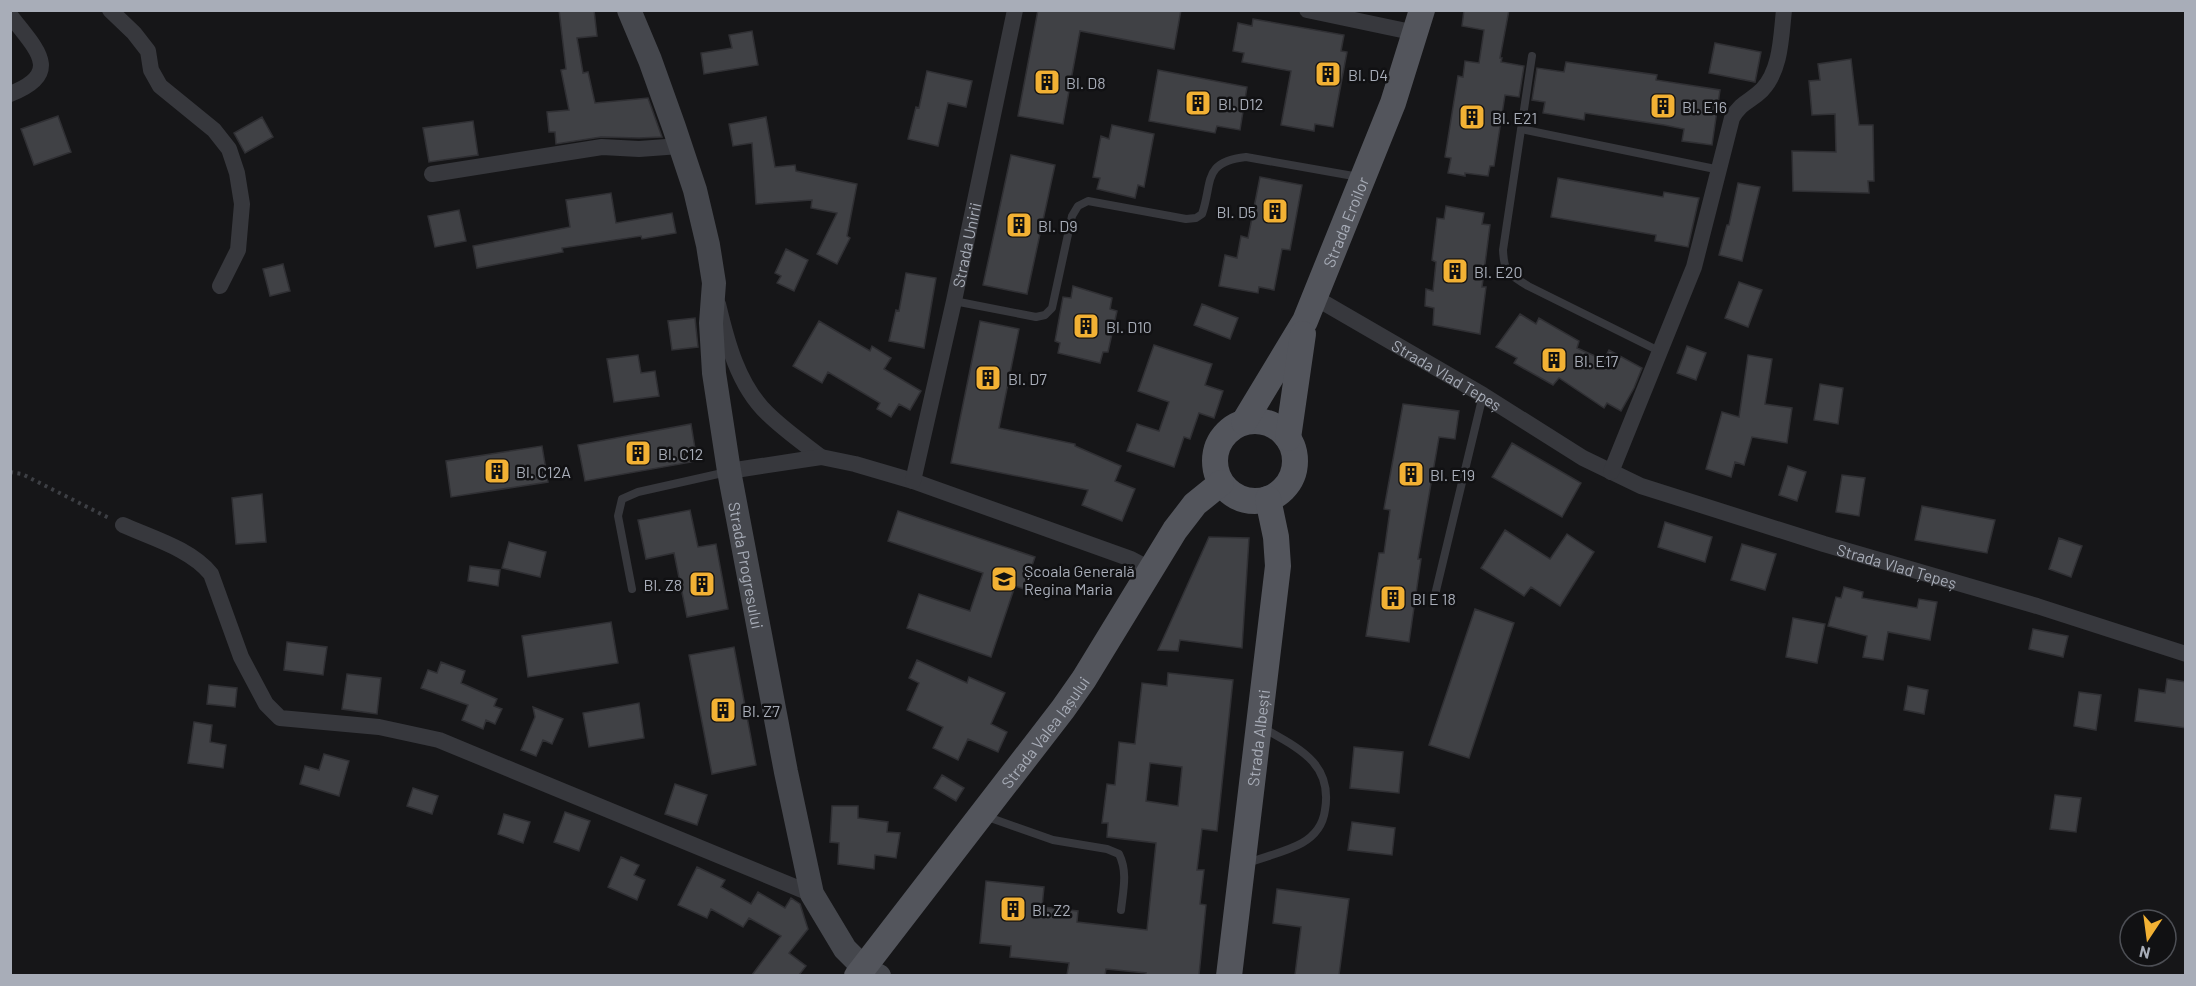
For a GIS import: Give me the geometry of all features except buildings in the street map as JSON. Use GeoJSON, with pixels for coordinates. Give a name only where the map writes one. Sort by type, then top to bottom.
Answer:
{"type":"FeatureCollection","features":[{"type":"Feature","properties":{"kind":"main road","name":"Strada Eroilor"},"geometry":{"type":"LineString","coordinates":[[1244,422],[1305,321],[1361,177],[1393,103],[1419,22]]}},
{"type":"Feature","properties":{"kind":"main road"},"geometry":{"type":"LineString","coordinates":[[1288,438],[1305,321]]}},
{"type":"Feature","properties":{"kind":"main road"},"geometry":{"type":"LineString","coordinates":[[1256,420],[1280,429],[1288,438],[1295,461],[1293,473],[1279,493],[1268,499],[1254,501],[1241,499],[1230,493],[1221,483],[1215,472],[1214,459],[1217,446],[1232,427],[1256,420]]}},
{"type":"Feature","properties":{"kind":"main road","name":"Strada Valea Iașului"},"geometry":{"type":"LineString","coordinates":[[866,973],[1084,679],[1150,569],[1195,504],[1221,483]]}},
{"type":"Feature","properties":{"kind":"main road","name":"Strada Albești"},"geometry":{"type":"LineString","coordinates":[[1229,975],[1278,566],[1276,537],[1268,499]]}},
{"type":"Feature","properties":{"kind":"street"},"geometry":{"type":"LineString","coordinates":[[110,10],[134,33],[148,51],[151,70],[160,86],[214,130],[228,149],[237,173],[242,204],[238,250],[220,286]]}},
{"type":"Feature","properties":{"kind":"street","name":"Strada Progresului"},"geometry":{"type":"LineString","coordinates":[[629,10],[650,60],[680,146],[708,245],[714,283],[711,323],[714,373],[729,471],[786,772],[812,894],[845,949],[866,973]]}},
{"type":"Feature","properties":{"kind":"street","name":"Strada Unirii"},"geometry":{"type":"LineString","coordinates":[[913,481],[954,301],[1015,10]]}},
{"type":"Feature","properties":{"kind":"street"},"geometry":{"type":"LineString","coordinates":[[1307,10],[1419,22]]}},
{"type":"Feature","properties":{"kind":"street"},"geometry":{"type":"LineString","coordinates":[[1611,472],[1694,267],[1732,118],[1738,107],[1760,92],[1774,72],[1784,10]]}},
{"type":"Feature","properties":{"kind":"street"},"geometry":{"type":"LineString","coordinates":[[10,15],[37,51],[42,62],[40,75],[35,82],[10,94]]}},
{"type":"Feature","properties":{"kind":"street"},"geometry":{"type":"LineString","coordinates":[[432,174],[602,147],[639,149],[680,146]]}},
{"type":"Feature","properties":{"kind":"street"},"geometry":{"type":"LineString","coordinates":[[714,283],[734,358],[749,391],[766,413],[821,457]]}},
{"type":"Feature","properties":{"kind":"street","name":"Strada Vlad Țepeș"},"geometry":{"type":"LineString","coordinates":[[1314,297],[1483,395],[1583,458],[1641,486],[1824,544],[2037,606],[2186,654]]}},
{"type":"Feature","properties":{"kind":"street"},"geometry":{"type":"LineString","coordinates":[[729,471],[821,457],[855,464],[913,481],[1131,559],[1150,569]]}},
{"type":"Feature","properties":{"kind":"street"},"geometry":{"type":"LineString","coordinates":[[123,525],[203,564],[211,574],[241,657],[266,704],[280,718],[379,727],[439,740],[812,894]]}},
{"type":"Feature","properties":{"kind":"lane"},"geometry":{"type":"LineString","coordinates":[[1532,56],[1503,250],[1504,266],[1510,275],[1528,286],[1661,352]]}},
{"type":"Feature","properties":{"kind":"lane"},"geometry":{"type":"LineString","coordinates":[[1521,129],[1720,170]]}},
{"type":"Feature","properties":{"kind":"lane"},"geometry":{"type":"LineString","coordinates":[[954,301],[1036,317],[1045,315],[1052,308],[1072,216],[1078,206],[1088,201],[1186,219],[1196,218],[1202,214],[1209,181],[1216,167],[1230,159],[1246,157],[1361,177]]}},
{"type":"Feature","properties":{"kind":"lane"},"geometry":{"type":"LineString","coordinates":[[1434,599],[1483,395]]}},
{"type":"Feature","properties":{"kind":"lane"},"geometry":{"type":"LineString","coordinates":[[632,589],[618,516],[622,499],[638,492],[729,471]]}},
{"type":"Feature","properties":{"kind":"lane"},"geometry":{"type":"LineString","coordinates":[[1242,865],[1302,843],[1316,832],[1323,821],[1327,800],[1326,784],[1319,769],[1306,754],[1259,726]]}},
{"type":"Feature","properties":{"kind":"lane"},"geometry":{"type":"LineString","coordinates":[[982,815],[1053,840],[1107,849],[1119,854],[1124,863],[1121,910]]}},
{"type":"Feature","properties":{"kind":"path"},"geometry":{"type":"LineString","coordinates":[[10,472],[22,474],[123,525]]}},
{"type":"Feature","properties":{"kind":"place","name":"Bl. D4"},"geometry":{"type":"Point","coordinates":[1328,74]}},
{"type":"Feature","properties":{"kind":"place","name":"Bl. D8"},"geometry":{"type":"Point","coordinates":[1047,82]}},
{"type":"Feature","properties":{"kind":"place","name":"Bl. D12"},"geometry":{"type":"Point","coordinates":[1198,103]}},
{"type":"Feature","properties":{"kind":"place","name":"Bl. E16"},"geometry":{"type":"Point","coordinates":[1663,106]}},
{"type":"Feature","properties":{"kind":"place","name":"Bl. E21"},"geometry":{"type":"Point","coordinates":[1472,117]}},
{"type":"Feature","properties":{"kind":"place","name":"Bl. D5"},"geometry":{"type":"Point","coordinates":[1275,211]}},
{"type":"Feature","properties":{"kind":"place","name":"Bl. D9"},"geometry":{"type":"Point","coordinates":[1019,225]}},
{"type":"Feature","properties":{"kind":"place","name":"Bl. E20"},"geometry":{"type":"Point","coordinates":[1455,271]}},
{"type":"Feature","properties":{"kind":"place","name":"Bl. D10"},"geometry":{"type":"Point","coordinates":[1086,326]}},
{"type":"Feature","properties":{"kind":"place","name":"Bl. E17"},"geometry":{"type":"Point","coordinates":[1554,360]}},
{"type":"Feature","properties":{"kind":"place","name":"Bl. D7"},"geometry":{"type":"Point","coordinates":[988,378]}},
{"type":"Feature","properties":{"kind":"place","name":"Bl. C12"},"geometry":{"type":"Point","coordinates":[638,453]}},
{"type":"Feature","properties":{"kind":"place","name":"Bl. C12A"},"geometry":{"type":"Point","coordinates":[497,471]}},
{"type":"Feature","properties":{"kind":"place","name":"Bl. E19"},"geometry":{"type":"Point","coordinates":[1411,474]}},
{"type":"Feature","properties":{"kind":"place","name":"Școala Generală Regina Maria"},"geometry":{"type":"Point","coordinates":[1004,579]}},
{"type":"Feature","properties":{"kind":"place","name":"Bl. Z8"},"geometry":{"type":"Point","coordinates":[702,584]}},
{"type":"Feature","properties":{"kind":"place","name":"Bl E 18"},"geometry":{"type":"Point","coordinates":[1393,598]}},
{"type":"Feature","properties":{"kind":"place","name":"Bl. Z7"},"geometry":{"type":"Point","coordinates":[723,710]}},
{"type":"Feature","properties":{"kind":"place","name":"Bl. Z2"},"geometry":{"type":"Point","coordinates":[1013,909]}}]}
